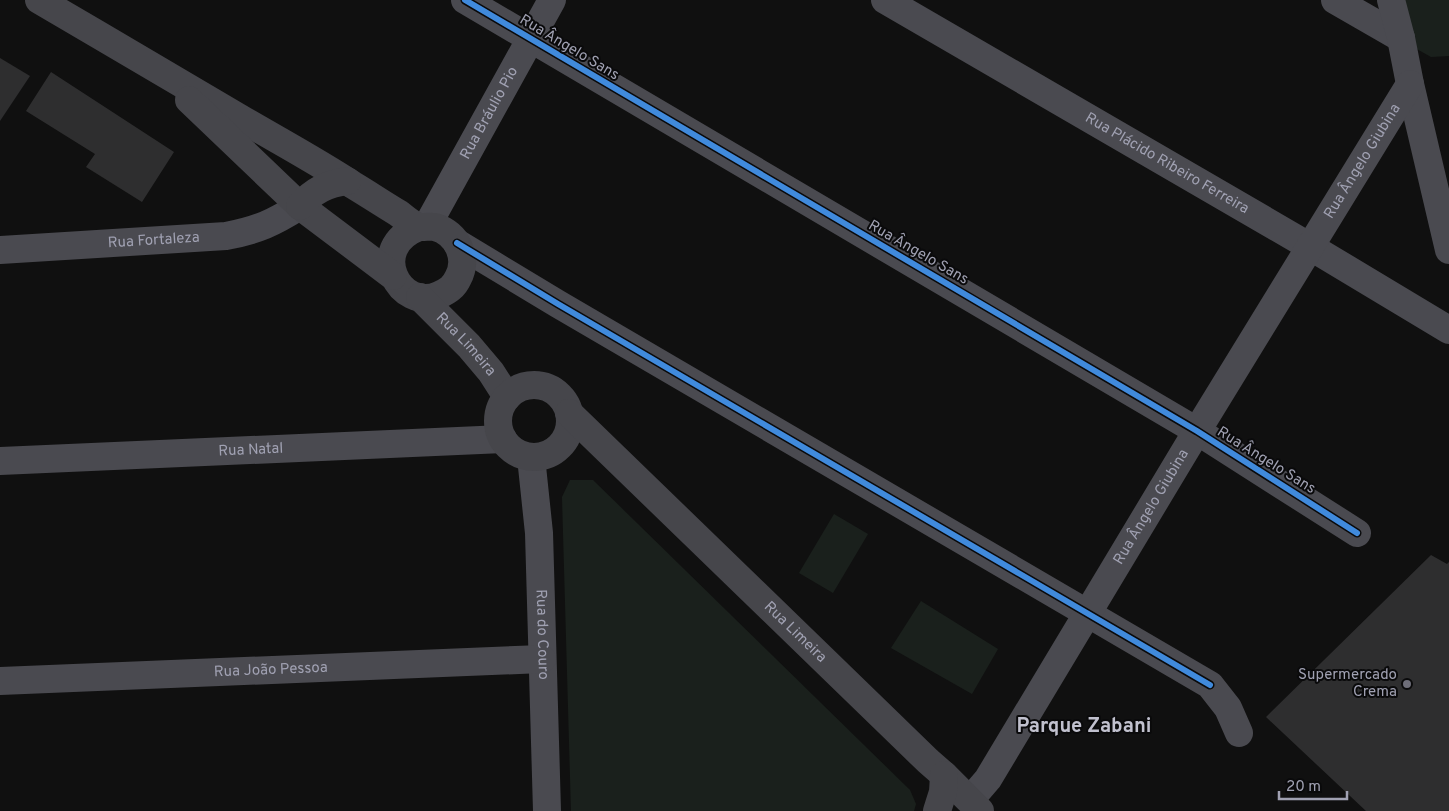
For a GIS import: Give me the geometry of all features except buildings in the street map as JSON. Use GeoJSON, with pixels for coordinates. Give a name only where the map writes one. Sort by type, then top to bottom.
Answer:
{"type":"FeatureCollection","features":[{"type":"Feature","properties":{"kind":"main road"},"geometry":{"type":"LineString","coordinates":[[39,0],[156,68],[347,181],[422,227],[444,230],[457,242],[461,253],[462,264],[454,282],[435,297],[420,298],[409,294],[393,276],[300,206],[156,68]]}},
{"type":"Feature","properties":{"kind":"main road"},"geometry":{"type":"LineString","coordinates":[[300,206],[320,188],[347,181]]}},
{"type":"Feature","properties":{"kind":"main road"},"geometry":{"type":"LineString","coordinates":[[393,276],[391,256],[394,246],[400,237],[409,231],[422,227]]}},
{"type":"Feature","properties":{"kind":"main road","name":"Rua Limeira"},"geometry":{"type":"LineString","coordinates":[[454,282],[460,313],[516,392]]}},
{"type":"Feature","properties":{"kind":"main road","name":"Rua Limeira"},"geometry":{"type":"LineString","coordinates":[[420,298],[469,346],[491,372],[516,392]]}},
{"type":"Feature","properties":{"kind":"main road"},"geometry":{"type":"LineString","coordinates":[[537,385],[548,388],[558,394],[565,402],[569,413],[568,435],[562,444],[548,454],[531,457],[515,452],[503,439],[499,429],[498,418],[501,407],[516,392],[537,385]]}},
{"type":"Feature","properties":{"kind":"main road","name":"Rua Limeira"},"geometry":{"type":"LineString","coordinates":[[569,413],[975,806]]}},
{"type":"Feature","properties":{"kind":"main road"},"geometry":{"type":"LineString","coordinates":[[562,444],[611,453]]}},
{"type":"Feature","properties":{"kind":"main road"},"geometry":{"type":"LineString","coordinates":[[938,811],[943,792],[944,775]]}},
{"type":"Feature","properties":{"kind":"street","name":"Rua Ângelo Sans"},"geometry":{"type":"LineString","coordinates":[[464,0],[1196,432],[1357,533]]}},
{"type":"Feature","properties":{"kind":"street","name":"Rua Bráulio Pio"},"geometry":{"type":"LineString","coordinates":[[422,227],[552,0]]}},
{"type":"Feature","properties":{"kind":"street","name":"Rua Plácido Ribeiro Ferreira"},"geometry":{"type":"LineString","coordinates":[[885,0],[1309,246],[1449,330]]}},
{"type":"Feature","properties":{"kind":"street"},"geometry":{"type":"LineString","coordinates":[[1335,0],[1402,38]]}},
{"type":"Feature","properties":{"kind":"street"},"geometry":{"type":"LineString","coordinates":[[1391,0],[1402,38],[1410,84],[1449,250]]}},
{"type":"Feature","properties":{"kind":"street","name":"Rua Ângelo Giubina"},"geometry":{"type":"LineString","coordinates":[[975,806],[988,779],[1196,432],[1410,84]]}},
{"type":"Feature","properties":{"kind":"street","name":"Rua Fortaleza"},"geometry":{"type":"LineString","coordinates":[[0,250],[226,236],[253,230],[272,223],[300,206]]}},
{"type":"Feature","properties":{"kind":"street"},"geometry":{"type":"LineString","coordinates":[[457,242],[1210,684],[1228,708],[1239,733]]}},
{"type":"Feature","properties":{"kind":"street"},"geometry":{"type":"LineString","coordinates":[[454,282],[509,274]]}},
{"type":"Feature","properties":{"kind":"street","name":"Rua Natal"},"geometry":{"type":"LineString","coordinates":[[0,461],[503,439]]}},
{"type":"Feature","properties":{"kind":"street","name":"Rua do Couro"},"geometry":{"type":"LineString","coordinates":[[531,457],[539,533],[547,811]]}},
{"type":"Feature","properties":{"kind":"street","name":"Rua João Pessoa"},"geometry":{"type":"LineString","coordinates":[[0,681],[542,659]]}},
{"type":"Feature","properties":{"kind":"shaded area"},"geometry":{"type":"Polygon","coordinates":[[[1394,0],[1449,0],[1449,56],[1431,57],[1415,48],[1394,0]]]}},
{"type":"Feature","properties":{"kind":"shaded area"},"geometry":{"type":"Polygon","coordinates":[[[570,480],[593,480],[910,790],[916,804],[914,811],[571,811],[562,497],[570,480]]]}},
{"type":"Feature","properties":{"kind":"shaded area"},"geometry":{"type":"Polygon","coordinates":[[[834,514],[868,534],[833,593],[799,573],[834,514]]]}},
{"type":"Feature","properties":{"kind":"shaded area"},"geometry":{"type":"Polygon","coordinates":[[[921,601],[998,649],[972,694],[891,648],[921,601]]]}},
{"type":"Feature","properties":{"kind":"cycle path"},"geometry":{"type":"LineString","coordinates":[[465,0],[1197,431],[1357,533]]}},
{"type":"Feature","properties":{"kind":"cycle path"},"geometry":{"type":"LineString","coordinates":[[457,243],[1210,685]]}},
{"type":"Feature","properties":{"kind":"place","name":"Supermercado Crema"},"geometry":{"type":"Point","coordinates":[1407,684]}},
{"type":"Feature","properties":{"kind":"district","name":"Parque Zabani"},"geometry":{"type":"Point","coordinates":[1084,727]}}]}
